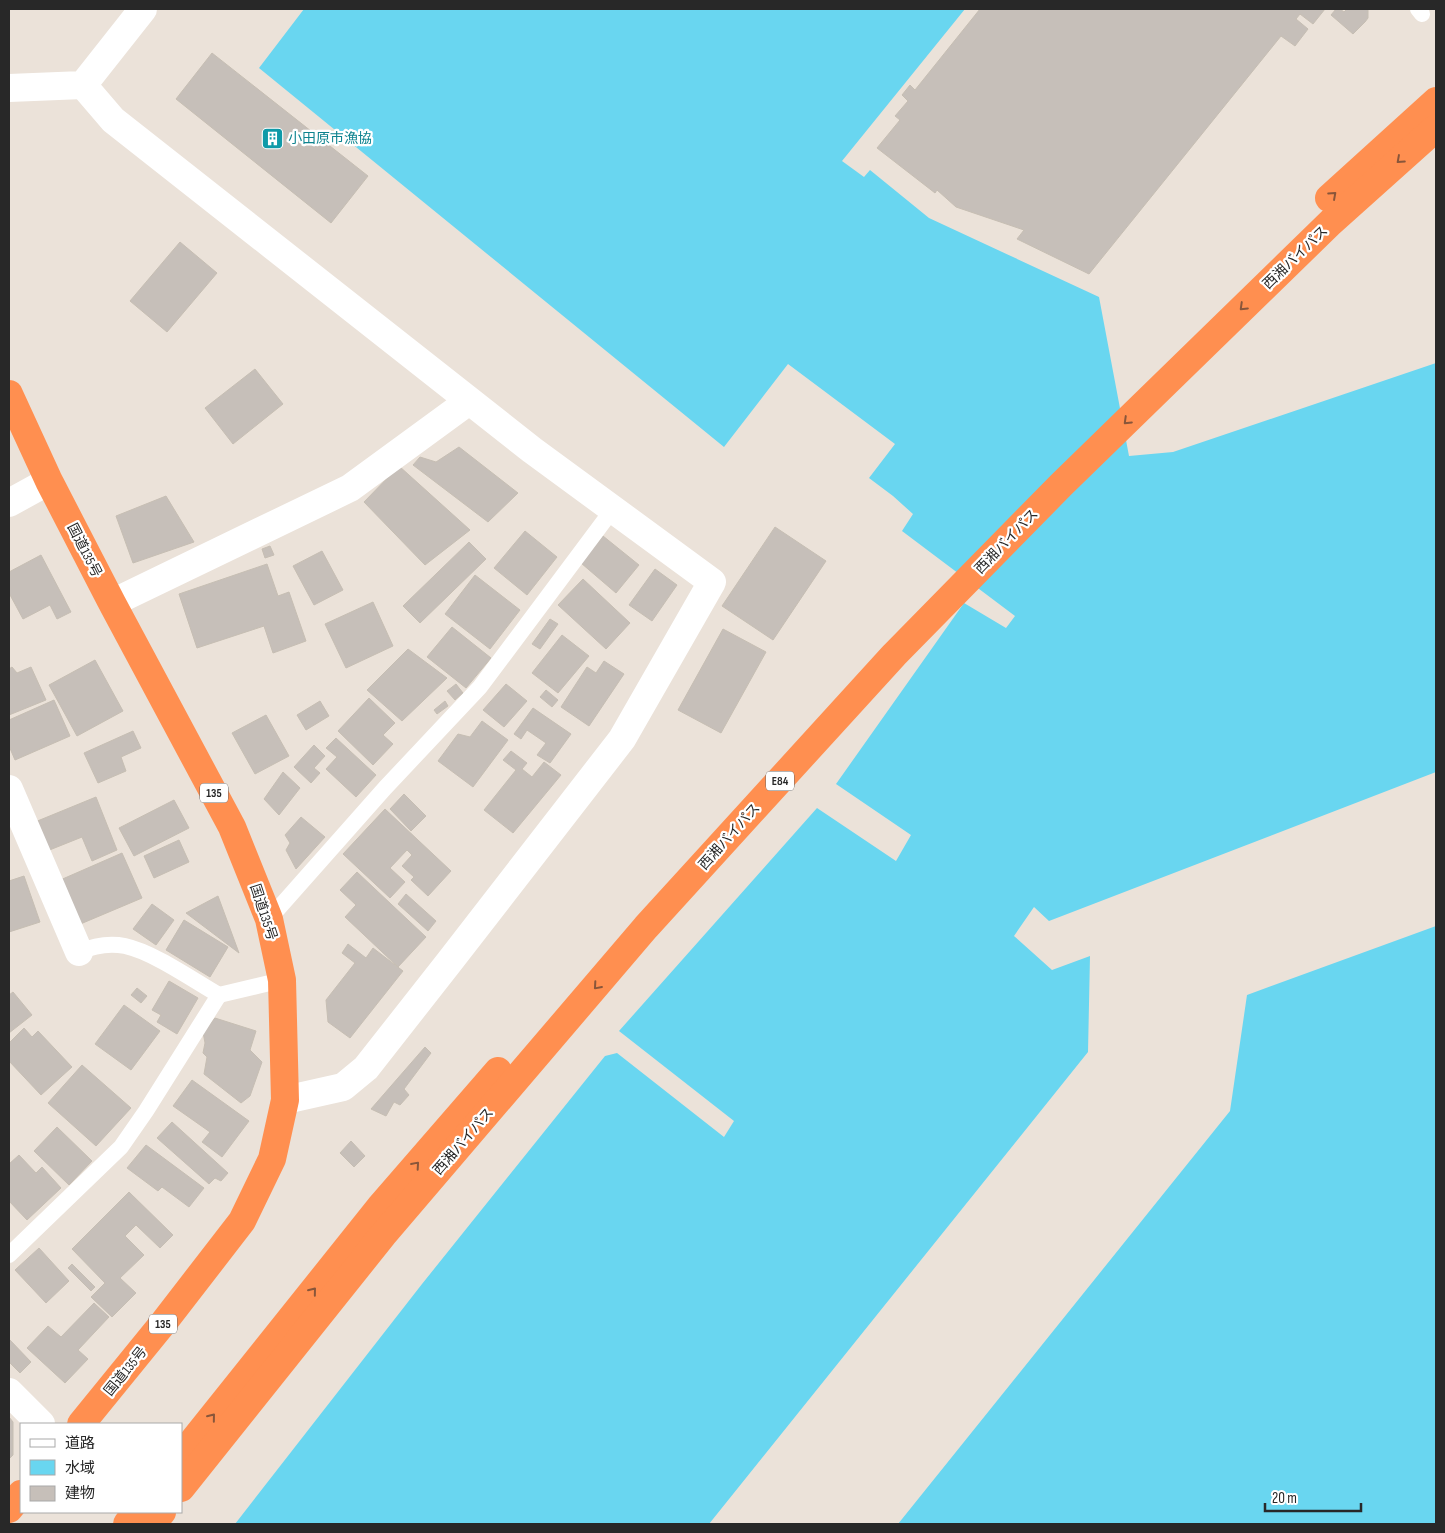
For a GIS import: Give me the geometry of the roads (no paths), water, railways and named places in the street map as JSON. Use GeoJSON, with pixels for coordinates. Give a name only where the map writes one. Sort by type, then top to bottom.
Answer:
{"type":"FeatureCollection","features":[{"type":"Feature","properties":{"kind":"highway","name":"西湘バイパス"},"geometry":{"type":"LineString","coordinates":[[182,1455],[380,1207],[635,914],[881,645],[1060,459],[1315,211],[1436,101]]}},
{"type":"Feature","properties":{"kind":"highway","name":"西湘バイパス"},"geometry":{"type":"LineString","coordinates":[[182,1487],[383,1235],[556,1032],[646,927],[894,655],[1089,457],[1331,222],[1436,128]]}},
{"type":"Feature","properties":{"kind":"highway","name":"国道135号"},"geometry":{"type":"LineString","coordinates":[[9,394],[49,482],[232,827],[269,919],[282,980],[285,1100],[272,1160],[242,1221],[164,1322],[82,1423]]}},
{"type":"Feature","properties":{"kind":"highway"},"geometry":{"type":"LineString","coordinates":[[9,1508],[20,1495]]}},
{"type":"Feature","properties":{"kind":"highway"},"geometry":{"type":"LineString","coordinates":[[125,1524],[135,1513]]}},
{"type":"Feature","properties":{"kind":"highway"},"geometry":{"type":"LineString","coordinates":[[152,1524],[161,1513]]}},
{"type":"Feature","properties":{"kind":"street"},"geometry":{"type":"LineString","coordinates":[[9,88],[83,85],[143,9]]}},
{"type":"Feature","properties":{"kind":"street"},"geometry":{"type":"LineString","coordinates":[[83,85],[113,120],[532,450],[712,582],[622,739],[366,1068],[343,1087],[285,1100]]}},
{"type":"Feature","properties":{"kind":"street"},"geometry":{"type":"LineString","coordinates":[[112,603],[350,488],[469,401]]}},
{"type":"Feature","properties":{"kind":"street"},"geometry":{"type":"LineString","coordinates":[[9,503],[49,482]]}},
{"type":"Feature","properties":{"kind":"street"},"geometry":{"type":"LineString","coordinates":[[9,789],[79,952]]}},
{"type":"Feature","properties":{"kind":"street"},"geometry":{"type":"LineString","coordinates":[[9,1392],[40,1423]]}},
{"type":"Feature","properties":{"kind":"lane"},"geometry":{"type":"LineString","coordinates":[[269,919],[385,788],[480,687],[613,509]]}},
{"type":"Feature","properties":{"kind":"lane"},"geometry":{"type":"LineString","coordinates":[[79,952],[95,946],[124,946],[150,955],[219,995],[282,980]]}},
{"type":"Feature","properties":{"kind":"lane"},"geometry":{"type":"LineString","coordinates":[[9,1255],[121,1147],[146,1111],[219,995]]}},
{"type":"Feature","properties":{"kind":"water"},"geometry":{"type":"Polygon","coordinates":[[[304,9],[965,9],[842,161],[864,177],[870,170],[929,218],[1099,297],[1129,456],[1173,452],[1436,363],[1436,772],[1049,921],[1034,907],[1014,936],[1052,970],[1090,956],[1088,1052],[709,1524],[235,1524],[422,1284],[605,1056],[617,1053],[724,1137],[734,1121],[619,1031],[817,808],[896,861],[911,835],[836,784],[964,603],[1006,628],[1015,616],[902,531],[913,514],[869,478],[895,444],[788,364],[724,447],[259,68],[304,9]]]}},
{"type":"Feature","properties":{"kind":"water"},"geometry":{"type":"Polygon","coordinates":[[[1436,926],[1436,1524],[898,1524],[1230,1111],[1247,995],[1436,926]]]}},
{"type":"Feature","properties":{"kind":"place","name":"小田原市漁協"},"geometry":{"type":"Point","coordinates":[272,138]}}]}
